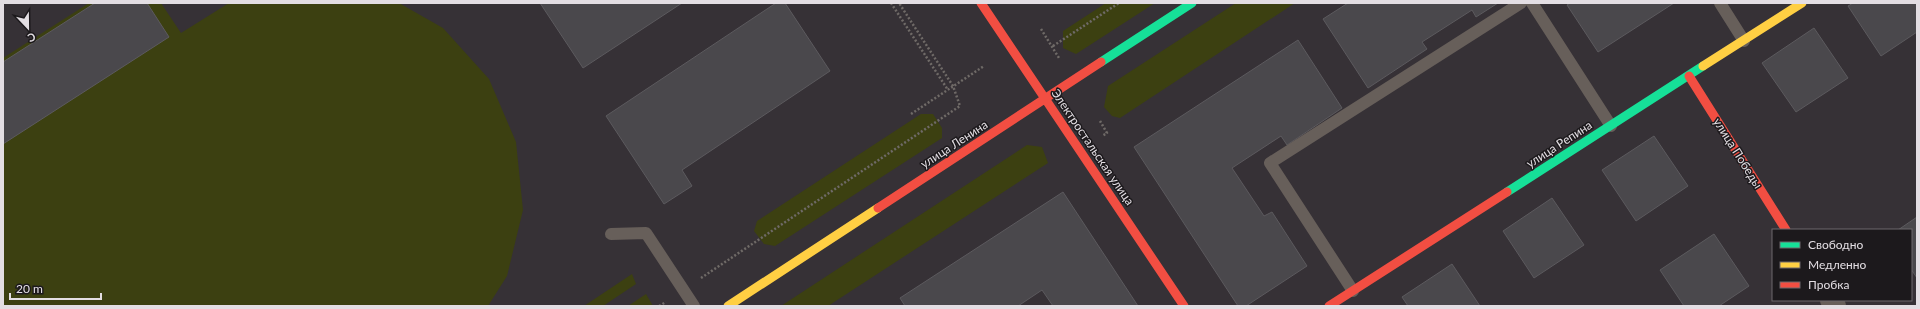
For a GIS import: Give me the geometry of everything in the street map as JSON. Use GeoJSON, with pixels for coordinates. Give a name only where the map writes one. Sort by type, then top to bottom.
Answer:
{"type":"FeatureCollection","features":[{"type":"Feature","properties":{"kind":"street","name":"Электростальская улица"},"geometry":{"type":"LineString","coordinates":[[981,3],[1184,306]]}},
{"type":"Feature","properties":{"kind":"street","name":"улица Ленина"},"geometry":{"type":"LineString","coordinates":[[728,306],[1192,3]]}},
{"type":"Feature","properties":{"kind":"street","name":"улица Репина"},"geometry":{"type":"LineString","coordinates":[[1329,306],[1802,3]]}},
{"type":"Feature","properties":{"kind":"street","name":"улица Победы"},"geometry":{"type":"LineString","coordinates":[[1689,76],[1785,229]]}},
{"type":"Feature","properties":{"kind":"lane"},"geometry":{"type":"LineString","coordinates":[[1352,291],[1270,163],[1521,3]]}},
{"type":"Feature","properties":{"kind":"lane"},"geometry":{"type":"LineString","coordinates":[[1532,3],[1610,126]]}},
{"type":"Feature","properties":{"kind":"lane"},"geometry":{"type":"LineString","coordinates":[[1720,3],[1744,40]]}},
{"type":"Feature","properties":{"kind":"lane"},"geometry":{"type":"LineString","coordinates":[[611,234],[646,233],[694,306]]}},
{"type":"Feature","properties":{"kind":"path"},"geometry":{"type":"LineString","coordinates":[[891,3],[948,90]]}},
{"type":"Feature","properties":{"kind":"path"},"geometry":{"type":"LineString","coordinates":[[659,306],[960,106],[953,86],[899,3]]}},
{"type":"Feature","properties":{"kind":"path"},"geometry":{"type":"LineString","coordinates":[[1053,46],[1119,3]]}},
{"type":"Feature","properties":{"kind":"path"},"geometry":{"type":"LineString","coordinates":[[1041,29],[1060,59]]}},
{"type":"Feature","properties":{"kind":"path"},"geometry":{"type":"LineString","coordinates":[[911,114],[984,66]]}},
{"type":"Feature","properties":{"kind":"path"},"geometry":{"type":"LineString","coordinates":[[1100,121],[1107,132]]}},
{"type":"Feature","properties":{"kind":"green space"},"geometry":{"type":"Polygon","coordinates":[[[89,3],[161,3],[181,33],[229,3],[399,3],[443,28],[489,79],[516,142],[523,210],[507,276],[488,306],[3,306],[3,58],[89,3]]]}},
{"type":"Feature","properties":{"kind":"green space"},"geometry":{"type":"Polygon","coordinates":[[[1106,3],[1155,3],[1076,54],[1063,48],[1063,31],[1106,3]]]}},
{"type":"Feature","properties":{"kind":"green space"},"geometry":{"type":"Polygon","coordinates":[[[1236,3],[1295,3],[1120,118],[1112,116],[1104,107],[1108,86],[1236,3]]]}},
{"type":"Feature","properties":{"kind":"green space"},"geometry":{"type":"Polygon","coordinates":[[[921,114],[933,114],[942,128],[942,138],[775,246],[764,244],[754,231],[757,221],[921,114]]]}},
{"type":"Feature","properties":{"kind":"green space"},"geometry":{"type":"Polygon","coordinates":[[[1027,145],[1042,147],[1048,163],[828,306],[781,306],[1027,145]]]}},
{"type":"Feature","properties":{"kind":"green space"},"geometry":{"type":"Polygon","coordinates":[[[632,274],[636,284],[603,306],[584,306],[632,274]]]}},
{"type":"Feature","properties":{"kind":"green space"},"geometry":{"type":"Polygon","coordinates":[[[646,294],[653,306],[628,306],[646,294]]]}},
{"type":"Feature","properties":{"kind":"building"},"geometry":{"type":"Polygon","coordinates":[[[95,3],[147,3],[169,37],[3,144],[3,62],[95,3]]]}},
{"type":"Feature","properties":{"kind":"building"},"geometry":{"type":"Polygon","coordinates":[[[540,3],[682,3],[583,68],[540,3]]]}},
{"type":"Feature","properties":{"kind":"building"},"geometry":{"type":"Polygon","coordinates":[[[776,3],[785,3],[830,71],[682,170],[692,186],[664,204],[606,116],[776,3]]]}},
{"type":"Feature","properties":{"kind":"building"},"geometry":{"type":"Polygon","coordinates":[[[1348,3],[1498,3],[1476,17],[1472,10],[1422,42],[1427,49],[1368,88],[1323,19],[1348,3]]]}},
{"type":"Feature","properties":{"kind":"building"},"geometry":{"type":"Polygon","coordinates":[[[1570,3],[1674,3],[1598,52],[1567,5],[1570,3]]]}},
{"type":"Feature","properties":{"kind":"building"},"geometry":{"type":"Polygon","coordinates":[[[1853,3],[1917,3],[1917,32],[1881,56],[1848,6],[1853,3]]]}},
{"type":"Feature","properties":{"kind":"building"},"geometry":{"type":"Polygon","coordinates":[[[1814,28],[1848,78],[1796,112],[1762,63],[1814,28]]]}},
{"type":"Feature","properties":{"kind":"building"},"geometry":{"type":"Polygon","coordinates":[[[1298,40],[1342,108],[1287,145],[1281,136],[1232,168],[1264,216],[1272,212],[1307,266],[1246,306],[1238,306],[1134,147],[1298,40]]]}},
{"type":"Feature","properties":{"kind":"building"},"geometry":{"type":"Polygon","coordinates":[[[1654,136],[1688,186],[1636,221],[1602,170],[1654,136]]]}},
{"type":"Feature","properties":{"kind":"building"},"geometry":{"type":"Polygon","coordinates":[[[1063,192],[1138,306],[1053,306],[1042,290],[1018,306],[905,306],[900,298],[1063,192]]]}},
{"type":"Feature","properties":{"kind":"building"},"geometry":{"type":"Polygon","coordinates":[[[1552,198],[1584,245],[1534,278],[1503,231],[1552,198]]]}},
{"type":"Feature","properties":{"kind":"building"},"geometry":{"type":"Polygon","coordinates":[[[1917,217],[1917,278],[1912,270],[1912,229],[1899,229],[1917,217]]]}},
{"type":"Feature","properties":{"kind":"building"},"geometry":{"type":"Polygon","coordinates":[[[1714,234],[1749,286],[1719,306],[1684,306],[1660,270],[1714,234]]]}},
{"type":"Feature","properties":{"kind":"building"},"geometry":{"type":"Polygon","coordinates":[[[1452,264],[1480,306],[1408,306],[1402,297],[1452,264]]]}},
{"type":"Feature","properties":{"kind":"traffic: fast"},"geometry":{"type":"LineString","coordinates":[[1101,62],[1192,3]]}},
{"type":"Feature","properties":{"kind":"traffic: fast"},"geometry":{"type":"LineString","coordinates":[[1507,192],[1703,66]]}},
{"type":"Feature","properties":{"kind":"traffic: slow"},"geometry":{"type":"LineString","coordinates":[[1703,66],[1802,3]]}},
{"type":"Feature","properties":{"kind":"traffic: slow"},"geometry":{"type":"LineString","coordinates":[[728,306],[878,208]]}},
{"type":"Feature","properties":{"kind":"traffic: jam"},"geometry":{"type":"LineString","coordinates":[[981,3],[1184,306]]}},
{"type":"Feature","properties":{"kind":"traffic: jam"},"geometry":{"type":"LineString","coordinates":[[878,208],[1101,62]]}},
{"type":"Feature","properties":{"kind":"traffic: jam"},"geometry":{"type":"LineString","coordinates":[[1689,76],[1785,229]]}},
{"type":"Feature","properties":{"kind":"traffic: jam"},"geometry":{"type":"LineString","coordinates":[[1329,306],[1507,192]]}}]}
